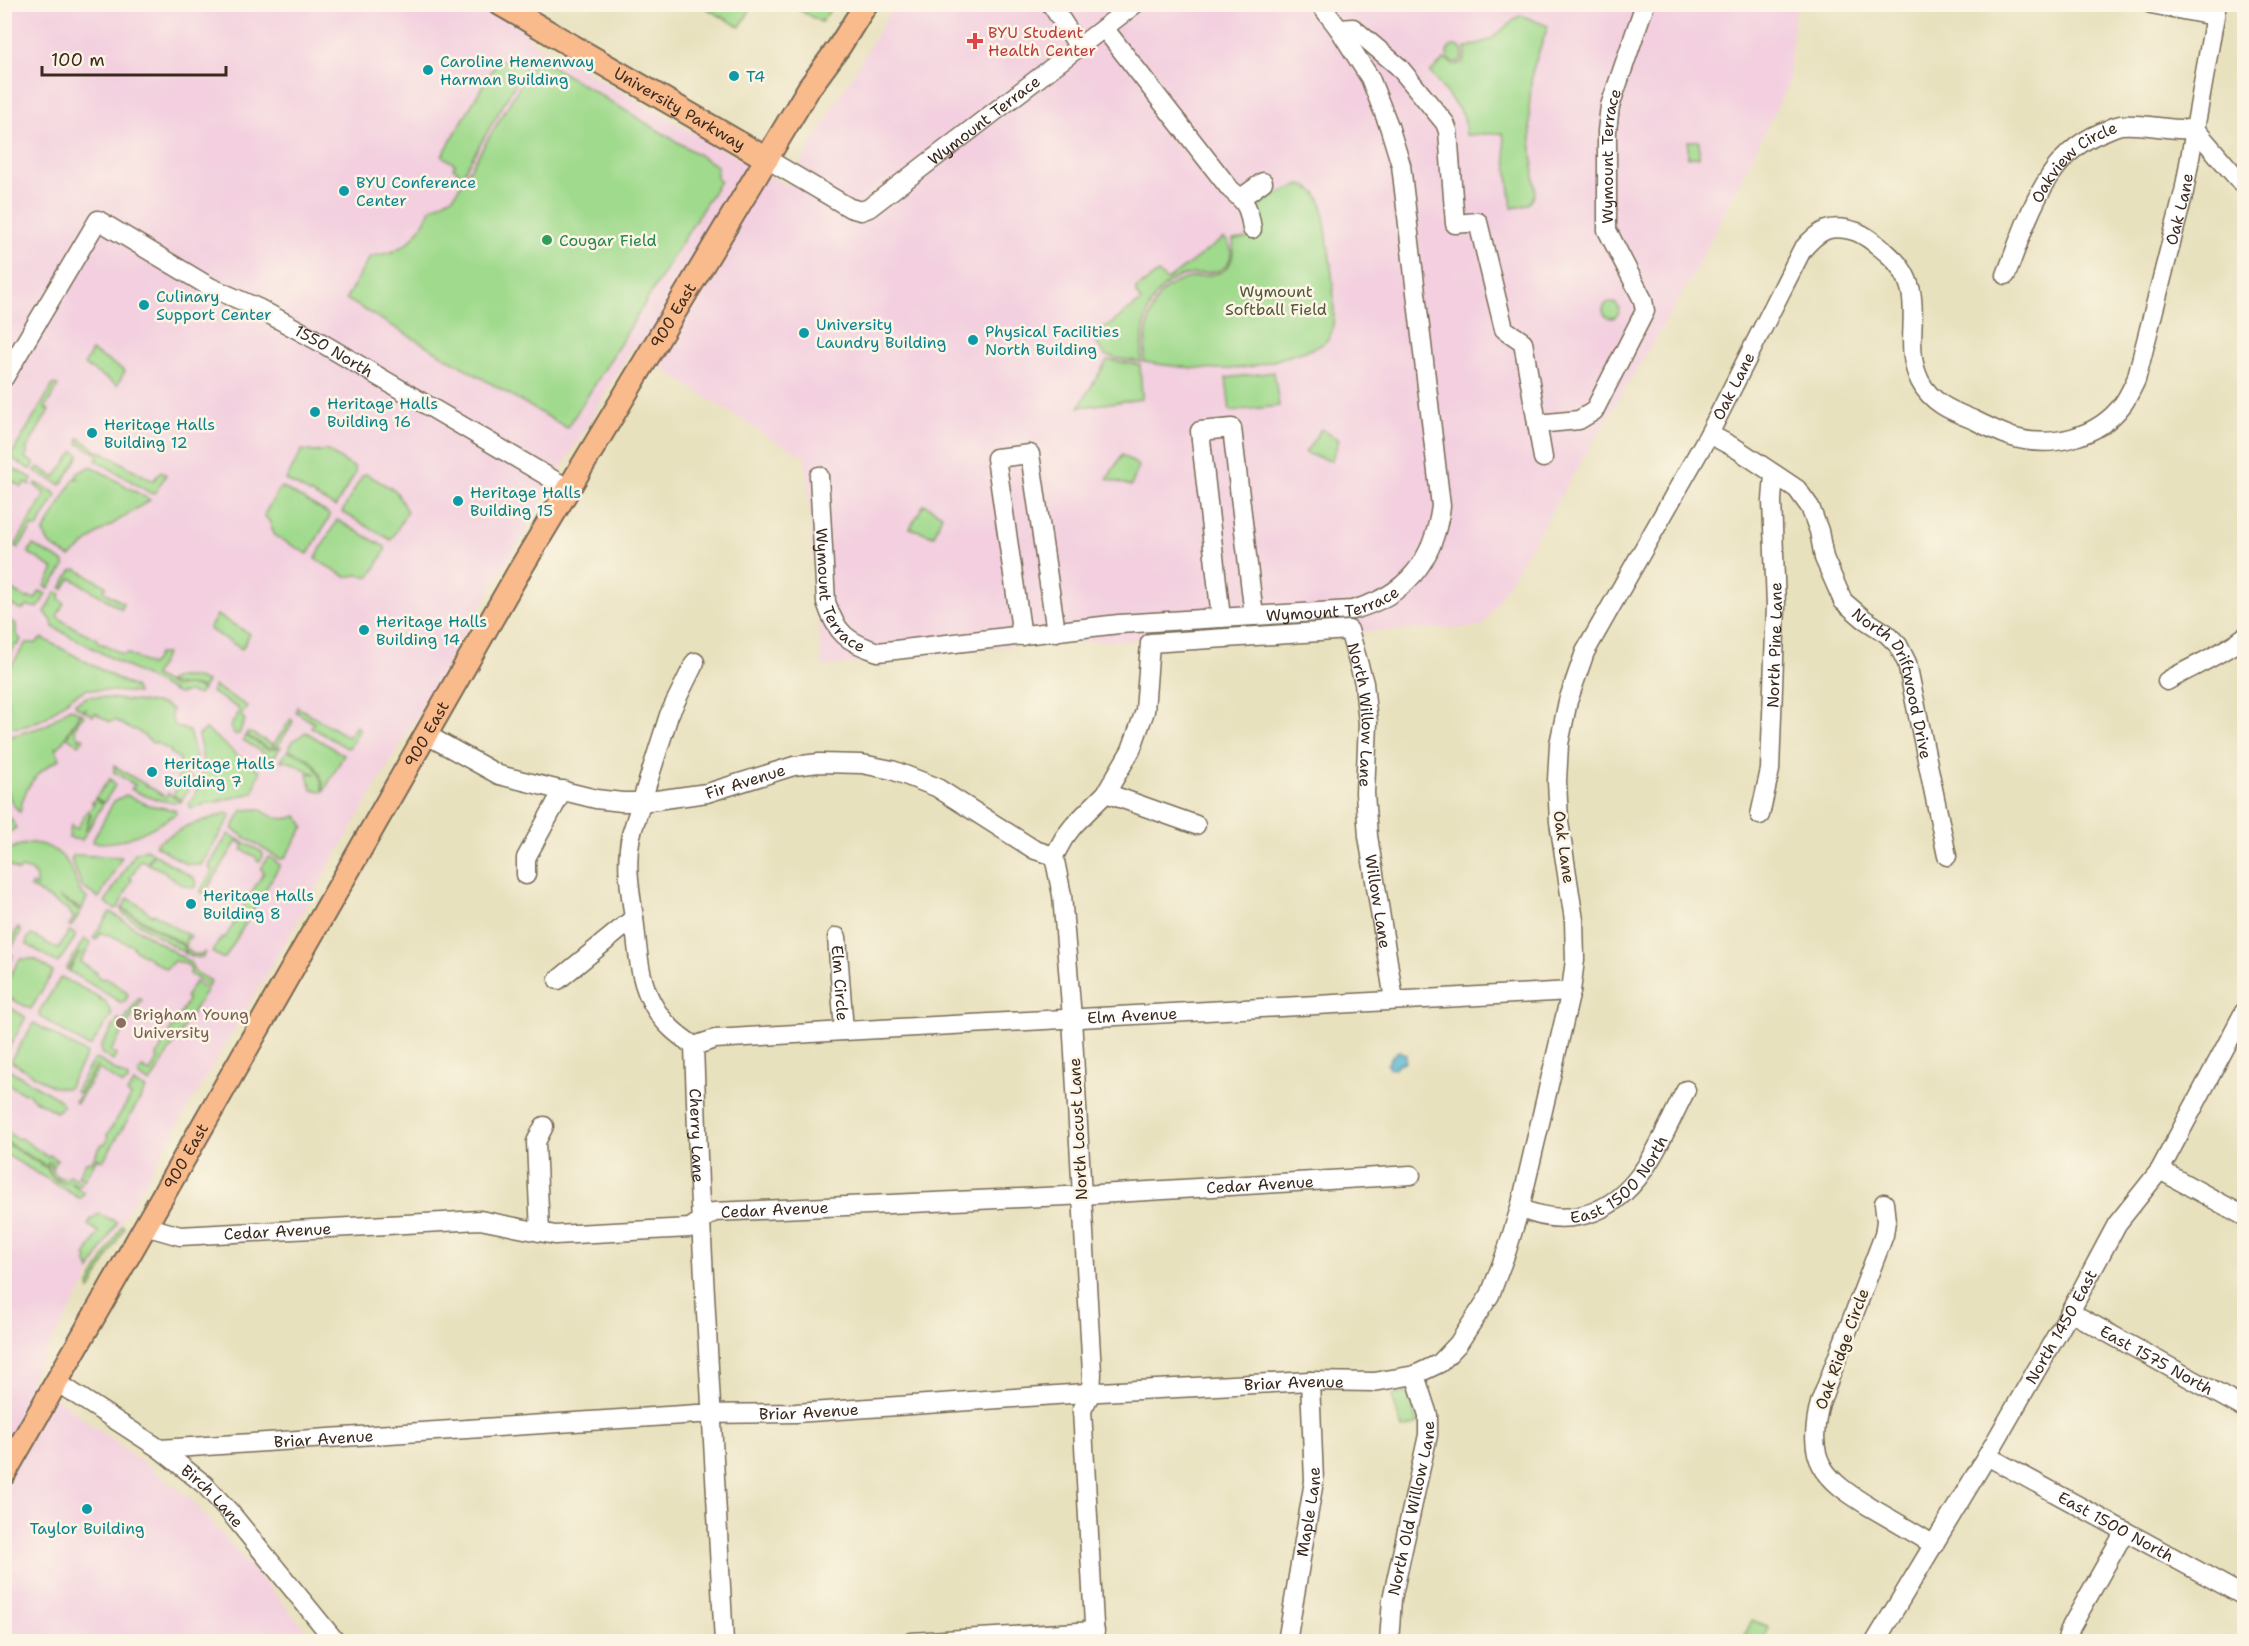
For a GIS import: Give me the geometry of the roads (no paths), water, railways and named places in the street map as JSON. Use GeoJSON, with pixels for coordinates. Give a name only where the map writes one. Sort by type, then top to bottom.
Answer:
{"type":"FeatureCollection","features":[{"type":"Feature","properties":{"kind":"main road","name":"University Parkway"},"geometry":{"type":"LineString","coordinates":[[500,4],[767,159]]}},
{"type":"Feature","properties":{"kind":"main road","name":"900 East"},"geometry":{"type":"LineString","coordinates":[[4,1474],[58,1383],[145,1226],[518,573],[808,88],[839,47],[866,4]]}},
{"type":"Feature","properties":{"kind":"street"},"geometry":{"type":"LineString","coordinates":[[1051,4],[1079,47]]}},
{"type":"Feature","properties":{"kind":"street","name":"Wymount Terrace"},"geometry":{"type":"LineString","coordinates":[[861,211],[874,205],[1134,4]]}},
{"type":"Feature","properties":{"kind":"street","name":"Wymount Terrace"},"geometry":{"type":"LineString","coordinates":[[819,476],[826,602],[832,621],[843,635],[856,645],[878,652],[1119,624],[1352,610],[1386,598],[1412,576],[1424,561],[1433,543],[1441,506],[1401,165],[1370,78],[1320,4]]}},
{"type":"Feature","properties":{"kind":"street","name":"Wymount Terrace"},"geometry":{"type":"LineString","coordinates":[[1537,424],[1579,420],[1594,411],[1646,311],[1643,300],[1607,230],[1607,131],[1610,106],[1645,4]]}},
{"type":"Feature","properties":{"kind":"street"},"geometry":{"type":"LineString","coordinates":[[2151,4],[2215,10]]}},
{"type":"Feature","properties":{"kind":"street","name":"Oak Lane"},"geometry":{"type":"LineString","coordinates":[[1449,1353],[1458,1344],[1490,1295],[1507,1250],[1520,1208],[1571,991],[1575,960],[1574,920],[1559,822],[1557,782],[1559,744],[1568,701],[1585,652],[1709,434],[1802,250],[1816,234],[1831,228],[1851,230],[1868,236],[1897,262],[1908,278],[1912,296],[1914,356],[1919,380],[1931,397],[1947,409],[2013,437],[2043,443],[2071,439],[2098,426],[2122,405],[2136,380],[2184,192],[2215,10]]}},
{"type":"Feature","properties":{"kind":"street"},"geometry":{"type":"LineString","coordinates":[[1104,28],[1230,189],[1241,198],[1249,209],[1252,229]]}},
{"type":"Feature","properties":{"kind":"street"},"geometry":{"type":"LineString","coordinates":[[1339,29],[1353,28],[1399,67],[1445,123],[1448,130],[1455,224],[1478,222],[1504,330],[1523,342],[1543,458]]}},
{"type":"Feature","properties":{"kind":"street","name":"Oakview Circle"},"geometry":{"type":"LineString","coordinates":[[2006,275],[2029,215],[2054,169],[2073,149],[2093,136],[2119,125],[2155,126],[2177,130],[2194,129]]}},
{"type":"Feature","properties":{"kind":"street"},"geometry":{"type":"LineString","coordinates":[[2194,129],[2244,186]]}},
{"type":"Feature","properties":{"kind":"street","name":"University Parkway"},"geometry":{"type":"LineString","coordinates":[[767,159],[850,208],[861,211]]}},
{"type":"Feature","properties":{"kind":"street"},"geometry":{"type":"LineString","coordinates":[[1241,198],[1263,182]]}},
{"type":"Feature","properties":{"kind":"street","name":"1550 North"},"geometry":{"type":"LineString","coordinates":[[4,378],[98,220],[210,287],[258,308],[320,342],[568,489]]}},
{"type":"Feature","properties":{"kind":"street"},"geometry":{"type":"LineString","coordinates":[[1221,618],[1200,431],[1232,428],[1254,616]]}},
{"type":"Feature","properties":{"kind":"street","name":"North Driftwood Drive"},"geometry":{"type":"LineString","coordinates":[[1709,434],[1737,448],[1797,489],[1810,507],[1819,531],[1824,558],[1843,601],[1898,645],[1907,663],[1947,856]]}},
{"type":"Feature","properties":{"kind":"street"},"geometry":{"type":"LineString","coordinates":[[1022,636],[996,458],[1030,454],[1056,632]]}},
{"type":"Feature","properties":{"kind":"street","name":"North Pine Lane"},"geometry":{"type":"LineString","coordinates":[[1760,814],[1770,770],[1776,605],[1772,501],[1774,474]]}},
{"type":"Feature","properties":{"kind":"street","name":"North Willow Lane"},"geometry":{"type":"LineString","coordinates":[[1106,793],[1131,750],[1139,730],[1148,691],[1150,643],[1349,630],[1364,683],[1368,723],[1366,801]]}},
{"type":"Feature","properties":{"kind":"street"},"geometry":{"type":"LineString","coordinates":[[2167,681],[2196,664],[2226,651],[2244,637]]}},
{"type":"Feature","properties":{"kind":"street"},"geometry":{"type":"LineString","coordinates":[[694,1046],[669,1028],[645,990],[638,953],[627,855],[631,835],[669,715],[695,662]]}},
{"type":"Feature","properties":{"kind":"street","name":"Fir Avenue"},"geometry":{"type":"LineString","coordinates":[[427,735],[499,775],[596,799],[642,802],[707,793],[794,766],[819,763],[861,764],[892,770],[936,787],[1028,845],[1054,856]]}},
{"type":"Feature","properties":{"kind":"street"},"geometry":{"type":"LineString","coordinates":[[526,875],[526,858],[563,790]]}},
{"type":"Feature","properties":{"kind":"street"},"geometry":{"type":"LineString","coordinates":[[1054,856],[1064,838],[1106,793],[1196,825]]}},
{"type":"Feature","properties":{"kind":"street","name":"Willow Lane"},"geometry":{"type":"LineString","coordinates":[[1366,801],[1368,836],[1394,1000]]}},
{"type":"Feature","properties":{"kind":"street","name":"North Locust Lane"},"geometry":{"type":"LineString","coordinates":[[1054,856],[1062,895],[1072,1018],[1092,1373],[1091,1393],[1082,1410],[1095,1636]]}},
{"type":"Feature","properties":{"kind":"street"},"geometry":{"type":"LineString","coordinates":[[558,980],[634,918]]}},
{"type":"Feature","properties":{"kind":"street","name":"Elm Circle"},"geometry":{"type":"LineString","coordinates":[[837,937],[844,1031]]}},
{"type":"Feature","properties":{"kind":"street","name":"Elm Avenue"},"geometry":{"type":"LineString","coordinates":[[694,1046],[716,1039],[1571,991]]}},
{"type":"Feature","properties":{"kind":"street","name":"North 1450 East"},"geometry":{"type":"LineString","coordinates":[[1875,1641],[1987,1456],[2070,1312],[2117,1224],[2160,1170],[2244,1012]]}},
{"type":"Feature","properties":{"kind":"street","name":"Cherry Lane"},"geometry":{"type":"LineString","coordinates":[[694,1046],[724,1641]]}},
{"type":"Feature","properties":{"kind":"street","name":"East 1500 North"},"geometry":{"type":"LineString","coordinates":[[1520,1208],[1544,1216],[1573,1217],[1588,1214],[1617,1200],[1641,1176],[1686,1090]]}},
{"type":"Feature","properties":{"kind":"street"},"geometry":{"type":"LineString","coordinates":[[540,1232],[536,1142],[544,1126]]}},
{"type":"Feature","properties":{"kind":"street"},"geometry":{"type":"LineString","coordinates":[[2160,1170],[2244,1216]]}},
{"type":"Feature","properties":{"kind":"street","name":"Cedar Avenue"},"geometry":{"type":"LineString","coordinates":[[145,1226],[180,1236],[480,1220],[555,1235],[690,1228],[714,1212],[1082,1195],[1411,1175]]}},
{"type":"Feature","properties":{"kind":"street","name":"Oak Ridge Circle"},"geometry":{"type":"LineString","coordinates":[[1884,1203],[1886,1221],[1884,1235],[1820,1403],[1815,1425],[1815,1444],[1824,1470],[1841,1490],[1934,1545]]}},
{"type":"Feature","properties":{"kind":"street","name":"East 1575 North"},"geometry":{"type":"LineString","coordinates":[[2070,1312],[2244,1408]]}},
{"type":"Feature","properties":{"kind":"street","name":"Briar Avenue"},"geometry":{"type":"LineString","coordinates":[[160,1449],[712,1414],[796,1413],[1091,1393],[1310,1381],[1374,1382],[1415,1375],[1440,1363],[1449,1353]]}},
{"type":"Feature","properties":{"kind":"street","name":"North Old Willow Lane"},"geometry":{"type":"LineString","coordinates":[[1389,1641],[1392,1599],[1428,1435],[1428,1415],[1415,1375]]}},
{"type":"Feature","properties":{"kind":"street","name":"Maple Lane"},"geometry":{"type":"LineString","coordinates":[[1287,1641],[1314,1481],[1310,1381]]}},
{"type":"Feature","properties":{"kind":"street","name":"Birch Lane"},"geometry":{"type":"LineString","coordinates":[[58,1383],[160,1449],[205,1485],[336,1641]]}},
{"type":"Feature","properties":{"kind":"street","name":"East 1500 North"},"geometry":{"type":"LineString","coordinates":[[1987,1456],[2244,1596]]}},
{"type":"Feature","properties":{"kind":"street"},"geometry":{"type":"LineString","coordinates":[[2066,1641],[2124,1531]]}},
{"type":"Feature","properties":{"kind":"street"},"geometry":{"type":"LineString","coordinates":[[911,1641],[1095,1636]]}},
{"type":"Feature","properties":{"kind":"water"},"geometry":{"type":"Polygon","coordinates":[[[1399,1051],[1406,1055],[1405,1062],[1398,1064],[1394,1069],[1389,1068],[1387,1065],[1392,1056],[1399,1051]]]}},
{"type":"Feature","properties":{"kind":"place","name":"BYU Student Health Center"},"geometry":{"type":"Point","coordinates":[975,41]}},
{"type":"Feature","properties":{"kind":"place","name":"Caroline Hemenway Harman Building"},"geometry":{"type":"Point","coordinates":[428,70]}},
{"type":"Feature","properties":{"kind":"place","name":"T4"},"geometry":{"type":"Point","coordinates":[734,76]}},
{"type":"Feature","properties":{"kind":"place","name":"BYU Conference Center"},"geometry":{"type":"Point","coordinates":[344,191]}},
{"type":"Feature","properties":{"kind":"place","name":"Cougar Field"},"geometry":{"type":"Point","coordinates":[547,240]}},
{"type":"Feature","properties":{"kind":"place","name":"Culinary Support Center"},"geometry":{"type":"Point","coordinates":[144,305]}},
{"type":"Feature","properties":{"kind":"place","name":"University Laundry Building"},"geometry":{"type":"Point","coordinates":[804,333]}},
{"type":"Feature","properties":{"kind":"place","name":"Physical Facilities North Building"},"geometry":{"type":"Point","coordinates":[973,340]}},
{"type":"Feature","properties":{"kind":"place","name":"Heritage Halls Building 16"},"geometry":{"type":"Point","coordinates":[315,412]}},
{"type":"Feature","properties":{"kind":"place","name":"Heritage Halls Building 12"},"geometry":{"type":"Point","coordinates":[92,433]}},
{"type":"Feature","properties":{"kind":"place","name":"Heritage Halls Building 15"},"geometry":{"type":"Point","coordinates":[458,501]}},
{"type":"Feature","properties":{"kind":"place","name":"Heritage Halls Building 14"},"geometry":{"type":"Point","coordinates":[364,630]}},
{"type":"Feature","properties":{"kind":"place","name":"Heritage Halls Building 7"},"geometry":{"type":"Point","coordinates":[152,772]}},
{"type":"Feature","properties":{"kind":"place","name":"Heritage Halls Building 8"},"geometry":{"type":"Point","coordinates":[191,904]}},
{"type":"Feature","properties":{"kind":"place","name":"Brigham Young University"},"geometry":{"type":"Point","coordinates":[121,1023]}},
{"type":"Feature","properties":{"kind":"place","name":"Taylor Building"},"geometry":{"type":"Point","coordinates":[87,1509]}},
{"type":"Feature","properties":{"kind":"park label","name":"Wymount Softball Field"},"geometry":{"type":"Point","coordinates":[1276,300]}}]}
